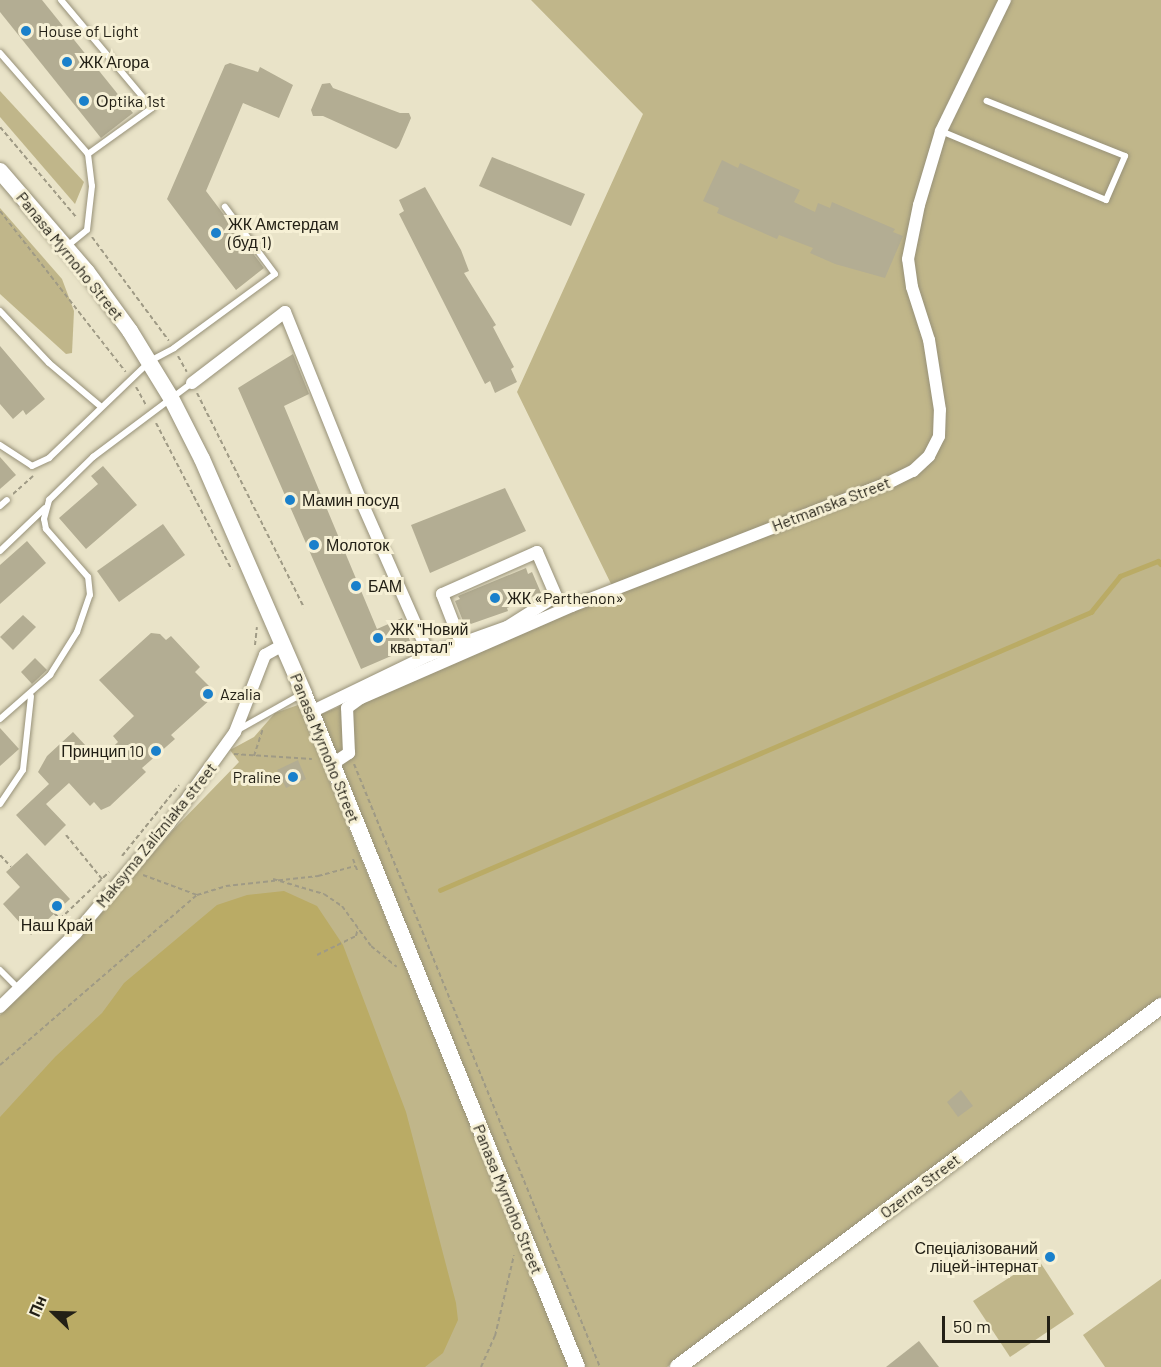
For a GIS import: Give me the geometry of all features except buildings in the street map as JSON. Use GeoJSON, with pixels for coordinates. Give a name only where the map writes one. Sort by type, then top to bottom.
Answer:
{"type":"FeatureCollection","features":[{"type":"Feature","properties":{"kind":"main road","name":"Panasa Myrnoho Street"},"geometry":{"type":"LineString","coordinates":[[0,171],[66,246],[150,361],[171,398],[284,645],[311,712],[324,766],[577,1367]]}},
{"type":"Feature","properties":{"kind":"main road","name":"Ozerna Street"},"geometry":{"type":"LineString","coordinates":[[678,1367],[1161,1006]]}},
{"type":"Feature","properties":{"kind":"street","name":"Hetmanska Street"},"geometry":{"type":"LineString","coordinates":[[349,753],[347,708],[361,698],[572,606],[888,483],[913,471],[929,456],[939,436],[940,410],[929,340],[912,287],[908,259],[919,205],[941,131],[1005,0]]}},
{"type":"Feature","properties":{"kind":"street"},"geometry":{"type":"LineString","coordinates":[[192,383],[285,312],[359,496],[429,655]]}},
{"type":"Feature","properties":{"kind":"street"},"geometry":{"type":"LineString","coordinates":[[311,712],[429,655],[507,627],[556,596],[537,552],[442,594],[461,643]]}},
{"type":"Feature","properties":{"kind":"street","name":"Maksyma Zalizniaka street"},"geometry":{"type":"LineString","coordinates":[[0,1007],[21,990],[76,933],[168,825],[235,732],[265,655],[284,645]]}},
{"type":"Feature","properties":{"kind":"street"},"geometry":{"type":"LineString","coordinates":[[324,766],[349,753]]}},
{"type":"Feature","properties":{"kind":"lane"},"geometry":{"type":"LineString","coordinates":[[60,0],[152,108],[88,154]]}},
{"type":"Feature","properties":{"kind":"lane"},"geometry":{"type":"LineString","coordinates":[[0,53],[88,154],[92,186],[87,230],[66,246]]}},
{"type":"Feature","properties":{"kind":"lane"},"geometry":{"type":"LineString","coordinates":[[941,131],[1106,200],[1125,156],[987,101]]}},
{"type":"Feature","properties":{"kind":"lane"},"geometry":{"type":"LineString","coordinates":[[0,445],[33,466],[49,458],[100,406],[150,361],[174,348],[275,274],[225,207]]}},
{"type":"Feature","properties":{"kind":"lane"},"geometry":{"type":"LineString","coordinates":[[0,311],[49,363],[100,406]]}},
{"type":"Feature","properties":{"kind":"lane"},"geometry":{"type":"LineString","coordinates":[[0,551],[46,508],[56,490],[93,457],[192,383]]}},
{"type":"Feature","properties":{"kind":"lane"},"geometry":{"type":"LineString","coordinates":[[0,506],[7,500]]}},
{"type":"Feature","properties":{"kind":"lane"},"geometry":{"type":"LineString","coordinates":[[0,719],[31,696],[67,651],[90,595],[88,577],[46,529],[46,508]]}},
{"type":"Feature","properties":{"kind":"lane"},"geometry":{"type":"LineString","coordinates":[[235,732],[304,693]]}},
{"type":"Feature","properties":{"kind":"lane"},"geometry":{"type":"LineString","coordinates":[[0,804],[22,770],[31,696]]}},
{"type":"Feature","properties":{"kind":"lane"},"geometry":{"type":"LineString","coordinates":[[0,970],[21,990]]}},
{"type":"Feature","properties":{"kind":"path"},"geometry":{"type":"LineString","coordinates":[[7,500],[49,458]]}},
{"type":"Feature","properties":{"kind":"path"},"geometry":{"type":"LineString","coordinates":[[254,650],[256,642]]}},
{"type":"Feature","properties":{"kind":"path"},"geometry":{"type":"LineString","coordinates":[[254,756],[265,724]]}},
{"type":"Feature","properties":{"kind":"path"},"geometry":{"type":"LineString","coordinates":[[224,748],[234,754],[312,759],[324,766]]}},
{"type":"Feature","properties":{"kind":"path"},"geometry":{"type":"LineString","coordinates":[[309,749],[312,759]]}},
{"type":"Feature","properties":{"kind":"path"},"geometry":{"type":"LineString","coordinates":[[349,753],[600,1367]]}},
{"type":"Feature","properties":{"kind":"path"},"geometry":{"type":"LineString","coordinates":[[121,858],[183,779]]}},
{"type":"Feature","properties":{"kind":"path"},"geometry":{"type":"LineString","coordinates":[[66,835],[102,879]]}},
{"type":"Feature","properties":{"kind":"path"},"geometry":{"type":"LineString","coordinates":[[0,855],[11,867]]}},
{"type":"Feature","properties":{"kind":"path"},"geometry":{"type":"LineString","coordinates":[[351,856],[360,876]]}},
{"type":"Feature","properties":{"kind":"path"},"geometry":{"type":"LineString","coordinates":[[54,914],[60,919],[115,865]]}},
{"type":"Feature","properties":{"kind":"path"},"geometry":{"type":"LineString","coordinates":[[0,1065],[197,895],[271,878],[318,876],[356,866]]}},
{"type":"Feature","properties":{"kind":"path"},"geometry":{"type":"LineString","coordinates":[[271,878],[324,894],[342,906],[371,946],[397,967]]}},
{"type":"Feature","properties":{"kind":"path"},"geometry":{"type":"LineString","coordinates":[[157,880],[197,895]]}},
{"type":"Feature","properties":{"kind":"path"},"geometry":{"type":"LineString","coordinates":[[317,955],[356,936],[358,928]]}},
{"type":"Feature","properties":{"kind":"path"},"geometry":{"type":"LineString","coordinates":[[393,957],[402,978]]}},
{"type":"Feature","properties":{"kind":"path"},"geometry":{"type":"LineString","coordinates":[[481,1367],[495,1336],[516,1249],[520,1259]]}},
{"type":"Feature","properties":{"kind":"shaded area"},"geometry":{"type":"Polygon","coordinates":[[[531,0],[1161,0],[1161,997],[667,1367],[584,1367],[319,715],[616,594],[517,392],[643,114],[531,0]]]}},
{"type":"Feature","properties":{"kind":"shaded area"},"geometry":{"type":"Polygon","coordinates":[[[0,91],[84,182],[75,204],[0,117],[0,91]]]}},
{"type":"Feature","properties":{"kind":"shaded area"},"geometry":{"type":"Polygon","coordinates":[[[0,208],[62,279],[74,311],[72,353],[66,354],[0,294],[0,208]]]}},
{"type":"Feature","properties":{"kind":"shaded area"},"geometry":{"type":"Polygon","coordinates":[[[298,705],[570,1367],[0,1367],[0,1015],[80,938],[174,829],[239,762],[230,750],[254,737],[275,713],[298,705]]]}},
{"type":"Feature","properties":{"kind":"shaded area"},"geometry":{"type":"Polygon","coordinates":[[[284,891],[317,906],[343,945],[406,1112],[456,1303],[458,1320],[443,1353],[425,1367],[0,1367],[0,1117],[55,1057],[102,1013],[124,983],[217,905],[247,895],[284,891]]]}},
{"type":"Feature","properties":{"kind":"shaded area"},"geometry":{"type":"Polygon","coordinates":[[[1038,1259],[1074,1314],[1010,1357],[973,1301],[1038,1259]]]}},
{"type":"Feature","properties":{"kind":"shaded area"},"geometry":{"type":"Polygon","coordinates":[[[1161,1279],[1161,1367],[1105,1367],[1083,1335],[1161,1279]]]}},
{"type":"Feature","properties":{"kind":"waterway"},"geometry":{"type":"LineString","coordinates":[[440,890],[1091,612],[1120,576],[1158,561],[1161,564]]}},
{"type":"Feature","properties":{"kind":"place","name":"House of Light"},"geometry":{"type":"Point","coordinates":[26,31]}},
{"type":"Feature","properties":{"kind":"place","name":"ЖК Агора"},"geometry":{"type":"Point","coordinates":[67,62]}},
{"type":"Feature","properties":{"kind":"place","name":"Оptika 1st"},"geometry":{"type":"Point","coordinates":[84,101]}},
{"type":"Feature","properties":{"kind":"place","name":"ЖК Амстердам (буд 1)"},"geometry":{"type":"Point","coordinates":[216,233]}},
{"type":"Feature","properties":{"kind":"place","name":"Мамин посуд"},"geometry":{"type":"Point","coordinates":[290,500]}},
{"type":"Feature","properties":{"kind":"place","name":"Молоток"},"geometry":{"type":"Point","coordinates":[314,545]}},
{"type":"Feature","properties":{"kind":"place","name":"БАМ"},"geometry":{"type":"Point","coordinates":[356,586]}},
{"type":"Feature","properties":{"kind":"place","name":"ЖК «Parthenon»"},"geometry":{"type":"Point","coordinates":[495,598]}},
{"type":"Feature","properties":{"kind":"place","name":"ЖК \"Новий квартал\""},"geometry":{"type":"Point","coordinates":[378,638]}},
{"type":"Feature","properties":{"kind":"place","name":"Azalia"},"geometry":{"type":"Point","coordinates":[208,694]}},
{"type":"Feature","properties":{"kind":"place","name":"Принцип 10"},"geometry":{"type":"Point","coordinates":[156,751]}},
{"type":"Feature","properties":{"kind":"place","name":"Praline"},"geometry":{"type":"Point","coordinates":[293,777]}},
{"type":"Feature","properties":{"kind":"place","name":"Наш Край"},"geometry":{"type":"Point","coordinates":[57,906]}},
{"type":"Feature","properties":{"kind":"place","name":"Спеціалізований ліцей-інтернат"},"geometry":{"type":"Point","coordinates":[1050,1257]}}]}
